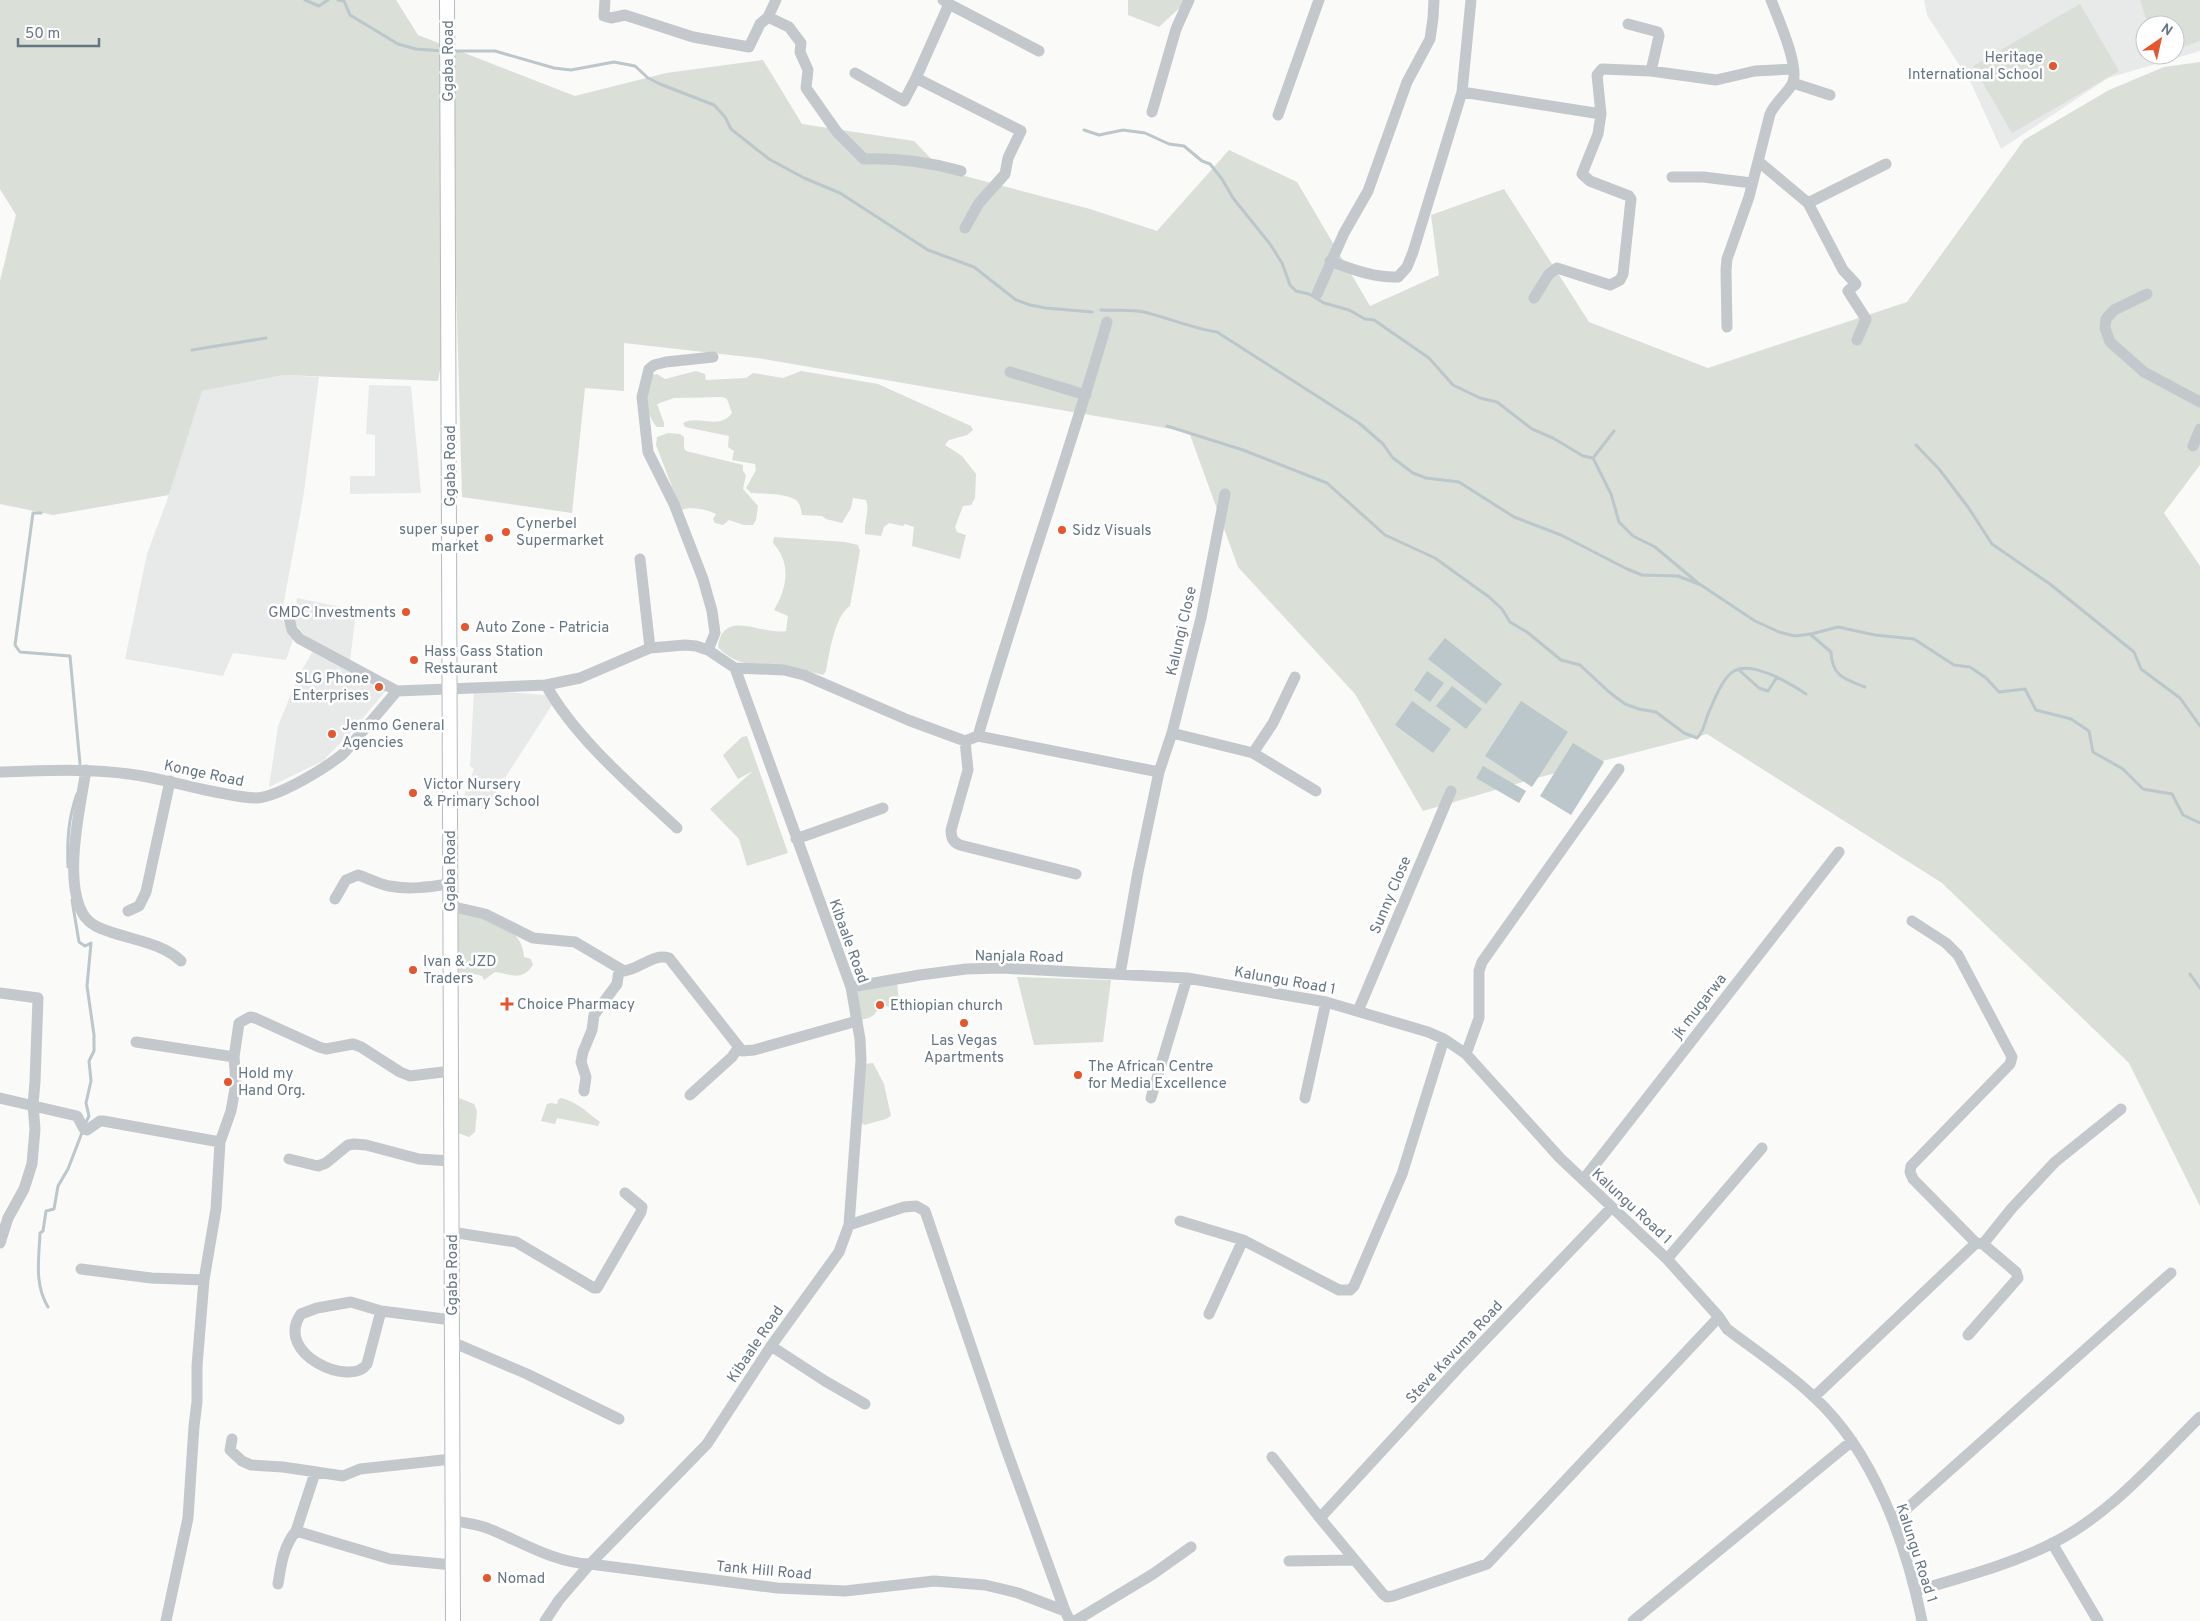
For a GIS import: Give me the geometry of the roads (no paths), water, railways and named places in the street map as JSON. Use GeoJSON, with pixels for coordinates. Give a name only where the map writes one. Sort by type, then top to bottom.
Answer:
{"type":"FeatureCollection","features":[{"type":"Feature","properties":{"kind":"main road","name":"Ggaba Road"},"geometry":{"type":"LineString","coordinates":[[447,0],[453,1621]]}},
{"type":"Feature","properties":{"kind":"street"},"geometry":{"type":"LineString","coordinates":[[605,0],[604,16],[611,18],[619,15],[625,16],[693,37],[749,47],[760,24],[768,17],[776,0]]}},
{"type":"Feature","properties":{"kind":"street"},"geometry":{"type":"LineString","coordinates":[[1152,112],[1176,29],[1188,0]]}},
{"type":"Feature","properties":{"kind":"street"},"geometry":{"type":"LineString","coordinates":[[1278,115],[1319,0]]}},
{"type":"Feature","properties":{"kind":"street"},"geometry":{"type":"LineString","coordinates":[[1318,294],[1330,261],[1368,191],[1408,82],[1430,39],[1434,0]]}},
{"type":"Feature","properties":{"kind":"street"},"geometry":{"type":"LineString","coordinates":[[1330,261],[1359,272],[1388,278],[1398,277],[1407,267],[1427,209],[1462,92],[1472,0]]}},
{"type":"Feature","properties":{"kind":"street"},"geometry":{"type":"LineString","coordinates":[[1726,327],[1726,270],[1730,248],[1738,232],[1774,104],[1793,83],[1793,68],[1784,34],[1771,0]]}},
{"type":"Feature","properties":{"kind":"street"},"geometry":{"type":"LineString","coordinates":[[855,73],[904,101],[916,78],[946,2],[1039,51]]}},
{"type":"Feature","properties":{"kind":"street"},"geometry":{"type":"LineString","coordinates":[[768,17],[789,27],[797,36],[801,43],[800,52],[808,70],[806,88],[838,132],[864,159],[912,160],[961,171]]}},
{"type":"Feature","properties":{"kind":"street"},"geometry":{"type":"LineString","coordinates":[[1628,24],[1658,32],[1659,36],[1651,71]]}},
{"type":"Feature","properties":{"kind":"street"},"geometry":{"type":"LineString","coordinates":[[1534,298],[1549,274],[1557,268],[1610,286],[1620,280],[1622,274],[1631,199],[1629,196],[1590,181],[1582,174],[1598,134],[1601,114],[1597,75],[1599,71],[1602,69],[1651,71],[1716,80],[1755,71],[1793,68]]}},
{"type":"Feature","properties":{"kind":"street"},"geometry":{"type":"LineString","coordinates":[[916,78],[1021,131],[1008,158],[1005,174],[978,203],[965,228]]}},
{"type":"Feature","properties":{"kind":"street"},"geometry":{"type":"LineString","coordinates":[[1793,83],[1830,95]]}},
{"type":"Feature","properties":{"kind":"street"},"geometry":{"type":"LineString","coordinates":[[1462,92],[1601,114]]}},
{"type":"Feature","properties":{"kind":"street"},"geometry":{"type":"LineString","coordinates":[[1758,161],[1808,202],[1839,263],[1856,284],[1848,291],[1866,319],[1857,340]]}},
{"type":"Feature","properties":{"kind":"street"},"geometry":{"type":"LineString","coordinates":[[1808,202],[1886,164]]}},
{"type":"Feature","properties":{"kind":"street"},"geometry":{"type":"LineString","coordinates":[[1672,177],[1703,177],[1752,183]]}},
{"type":"Feature","properties":{"kind":"street"},"geometry":{"type":"LineString","coordinates":[[2147,294],[2114,310],[2106,319],[2105,328],[2110,342],[2144,372],[2200,402]]}},
{"type":"Feature","properties":{"kind":"street"},"geometry":{"type":"LineString","coordinates":[[978,736],[1008,635],[1086,395],[1107,322]]}},
{"type":"Feature","properties":{"kind":"street"},"geometry":{"type":"LineString","coordinates":[[708,650],[715,633],[712,612],[703,579],[674,504],[648,452],[642,398],[647,374],[654,365],[713,356]]}},
{"type":"Feature","properties":{"kind":"street"},"geometry":{"type":"LineString","coordinates":[[1010,372],[1086,395]]}},
{"type":"Feature","properties":{"kind":"street"},"geometry":{"type":"LineString","coordinates":[[2192,446],[2200,429]]}},
{"type":"Feature","properties":{"kind":"street","name":"Kalungi Close"},"geometry":{"type":"LineString","coordinates":[[1120,974],[1138,872],[1159,772],[1172,733],[1201,618],[1224,494]]}},
{"type":"Feature","properties":{"kind":"street"},"geometry":{"type":"LineString","coordinates":[[640,559],[650,648]]}},
{"type":"Feature","properties":{"kind":"street"},"geometry":{"type":"LineString","coordinates":[[288,614],[292,630],[300,640],[397,691],[546,685],[580,678],[650,648],[696,646],[708,650],[735,668],[784,670],[804,674],[908,720],[965,741],[978,736],[1159,772]]}},
{"type":"Feature","properties":{"kind":"street","name":"Kibaale Road"},"geometry":{"type":"LineString","coordinates":[[545,1621],[559,1600],[590,1564],[707,1444],[771,1346],[839,1252],[848,1225],[861,1060],[851,987],[735,668]]}},
{"type":"Feature","properties":{"kind":"street"},"geometry":{"type":"LineString","coordinates":[[1253,753],[1273,723],[1296,677]]}},
{"type":"Feature","properties":{"kind":"street"},"geometry":{"type":"LineString","coordinates":[[546,685],[583,735],[623,777],[677,828]]}},
{"type":"Feature","properties":{"kind":"street","name":"Konge Road"},"geometry":{"type":"LineString","coordinates":[[0,772],[86,770],[127,773],[247,798],[265,796],[325,767],[344,753],[397,691]]}},
{"type":"Feature","properties":{"kind":"street"},"geometry":{"type":"LineString","coordinates":[[1172,733],[1253,753],[1316,791]]}},
{"type":"Feature","properties":{"kind":"street"},"geometry":{"type":"LineString","coordinates":[[965,741],[968,770],[951,830],[951,837],[954,841],[960,845],[1076,874]]}},
{"type":"Feature","properties":{"kind":"street"},"geometry":{"type":"LineString","coordinates":[[1466,1054],[1479,1018],[1479,971],[1482,962],[1619,769]]}},
{"type":"Feature","properties":{"kind":"street"},"geometry":{"type":"LineString","coordinates":[[86,770],[74,847],[76,892],[83,912],[86,918],[100,929],[162,948],[181,962]]}},
{"type":"Feature","properties":{"kind":"street"},"geometry":{"type":"LineString","coordinates":[[128,911],[139,906],[146,892],[170,781]]}},
{"type":"Feature","properties":{"kind":"street","name":"Sunny Close"},"geometry":{"type":"LineString","coordinates":[[1358,1011],[1451,790]]}},
{"type":"Feature","properties":{"kind":"street"},"geometry":{"type":"LineString","coordinates":[[796,839],[883,808]]}},
{"type":"Feature","properties":{"kind":"street","name":"jk mugarwa"},"geometry":{"type":"LineString","coordinates":[[1583,1180],[1840,852]]}},
{"type":"Feature","properties":{"kind":"street"},"geometry":{"type":"LineString","coordinates":[[335,899],[346,880],[358,875],[380,883],[406,888],[449,884]]}},
{"type":"Feature","properties":{"kind":"street"},"geometry":{"type":"LineString","coordinates":[[450,906],[485,914],[533,938],[575,942],[589,949],[619,970],[631,970],[656,957],[669,958],[738,1048],[746,1052],[857,1021]]}},
{"type":"Feature","properties":{"kind":"street"},"geometry":{"type":"LineString","coordinates":[[1912,921],[1946,943],[1958,956],[2012,1057],[2010,1064],[1911,1166],[1910,1172],[1913,1178],[1980,1243],[2016,1272],[2018,1278],[1968,1335]]}},
{"type":"Feature","properties":{"kind":"street","name":"Nanjala Road"},"geometry":{"type":"LineString","coordinates":[[851,987],[882,980],[966,970],[1001,968],[1187,978]]}},
{"type":"Feature","properties":{"kind":"street"},"geometry":{"type":"LineString","coordinates":[[584,1091],[586,1077],[581,1062],[583,1052],[592,1030],[594,1015],[617,984],[619,970]]}},
{"type":"Feature","properties":{"kind":"street"},"geometry":{"type":"LineString","coordinates":[[1151,1098],[1187,978]]}},
{"type":"Feature","properties":{"kind":"street","name":"Kalungu Road 1"},"geometry":{"type":"LineString","coordinates":[[1187,978],[1326,1002],[1444,1039],[1466,1054],[1560,1158],[1667,1259],[1719,1317],[1727,1329],[1814,1397],[1852,1440],[1866,1462],[1893,1521],[1916,1591],[1922,1621]]}},
{"type":"Feature","properties":{"kind":"street"},"geometry":{"type":"LineString","coordinates":[[0,993],[38,998],[36,1082],[33,1105],[35,1129],[30,1173],[12,1209],[0,1243]]}},
{"type":"Feature","properties":{"kind":"street"},"geometry":{"type":"LineString","coordinates":[[1305,1098],[1326,1002]]}},
{"type":"Feature","properties":{"kind":"street"},"geometry":{"type":"LineString","coordinates":[[166,1621],[188,1518],[204,1280],[216,1209],[220,1142],[231,1111],[236,1083],[234,1056],[238,1022],[255,1018],[326,1049],[353,1044],[410,1076],[451,1071]]}},
{"type":"Feature","properties":{"kind":"street"},"geometry":{"type":"LineString","coordinates":[[1180,1221],[1244,1240],[1339,1290],[1346,1292],[1350,1290],[1396,1190],[1444,1039]]}},
{"type":"Feature","properties":{"kind":"street"},"geometry":{"type":"LineString","coordinates":[[136,1042],[234,1056]]}},
{"type":"Feature","properties":{"kind":"street"},"geometry":{"type":"LineString","coordinates":[[690,1094],[732,1057],[738,1048]]}},
{"type":"Feature","properties":{"kind":"street"},"geometry":{"type":"LineString","coordinates":[[0,1098],[77,1116],[84,1129],[87,1130],[103,1121],[220,1142]]}},
{"type":"Feature","properties":{"kind":"street"},"geometry":{"type":"LineString","coordinates":[[1814,1397],[1980,1243],[2055,1162],[2121,1109]]}},
{"type":"Feature","properties":{"kind":"street"},"geometry":{"type":"LineString","coordinates":[[289,1159],[318,1166],[326,1163],[348,1145],[366,1144],[419,1160],[451,1161]]}},
{"type":"Feature","properties":{"kind":"street"},"geometry":{"type":"LineString","coordinates":[[1667,1259],[1762,1148]]}},
{"type":"Feature","properties":{"kind":"street"},"geometry":{"type":"LineString","coordinates":[[451,1232],[516,1242],[597,1288],[642,1212],[639,1202],[625,1193]]}},
{"type":"Feature","properties":{"kind":"street"},"geometry":{"type":"LineString","coordinates":[[848,1225],[904,1207],[916,1206],[925,1211],[1005,1446],[1068,1616]]}},
{"type":"Feature","properties":{"kind":"street","name":"Steve Kavuma Road"},"geometry":{"type":"LineString","coordinates":[[1320,1518],[1459,1367],[1612,1207]]}},
{"type":"Feature","properties":{"kind":"street"},"geometry":{"type":"LineString","coordinates":[[1209,1314],[1244,1240]]}},
{"type":"Feature","properties":{"kind":"street"},"geometry":{"type":"LineString","coordinates":[[81,1268],[150,1278],[204,1280]]}},
{"type":"Feature","properties":{"kind":"street"},"geometry":{"type":"LineString","coordinates":[[1893,1521],[2170,1273]]}},
{"type":"Feature","properties":{"kind":"street"},"geometry":{"type":"LineString","coordinates":[[381,1311],[367,1364],[362,1370],[351,1372],[322,1366],[312,1360],[297,1344],[294,1328],[301,1314],[309,1310],[351,1302],[381,1311],[452,1320]]}},
{"type":"Feature","properties":{"kind":"street"},"geometry":{"type":"LineString","coordinates":[[1272,1457],[1355,1560],[1384,1594],[1390,1597],[1487,1564],[1719,1317]]}},
{"type":"Feature","properties":{"kind":"street"},"geometry":{"type":"LineString","coordinates":[[452,1342],[527,1374],[619,1419]]}},
{"type":"Feature","properties":{"kind":"street"},"geometry":{"type":"LineString","coordinates":[[771,1346],[865,1404]]}},
{"type":"Feature","properties":{"kind":"street"},"geometry":{"type":"LineString","coordinates":[[1916,1591],[2009,1561],[2052,1543],[2083,1525],[2132,1485],[2200,1417]]}},
{"type":"Feature","properties":{"kind":"street"},"geometry":{"type":"LineString","coordinates":[[232,1439],[230,1450],[251,1465],[283,1466],[315,1473],[343,1476],[360,1469],[452,1459]]}},
{"type":"Feature","properties":{"kind":"street"},"geometry":{"type":"LineString","coordinates":[[1633,1621],[1852,1440]]}},
{"type":"Feature","properties":{"kind":"street"},"geometry":{"type":"LineString","coordinates":[[278,1584],[283,1553],[296,1531],[315,1473]]}},
{"type":"Feature","properties":{"kind":"street","name":"Tank Hill Road"},"geometry":{"type":"LineString","coordinates":[[452,1520],[487,1529],[576,1563],[777,1588],[845,1590],[934,1581],[985,1585],[1018,1593],[1068,1616]]}},
{"type":"Feature","properties":{"kind":"street"},"geometry":{"type":"LineString","coordinates":[[296,1531],[390,1559],[453,1565]]}},
{"type":"Feature","properties":{"kind":"street"},"geometry":{"type":"LineString","coordinates":[[2052,1543],[2098,1621]]}},
{"type":"Feature","properties":{"kind":"street"},"geometry":{"type":"LineString","coordinates":[[1075,1621],[1153,1574],[1191,1546]]}},
{"type":"Feature","properties":{"kind":"street"},"geometry":{"type":"LineString","coordinates":[[1289,1560],[1355,1560]]}},
{"type":"Feature","properties":{"kind":"waterway"},"geometry":{"type":"LineString","coordinates":[[305,0],[319,6],[328,0]]}},
{"type":"Feature","properties":{"kind":"waterway"},"geometry":{"type":"LineString","coordinates":[[338,0],[344,1],[350,15],[398,44],[416,49],[444,51]]}},
{"type":"Feature","properties":{"kind":"waterway"},"geometry":{"type":"LineString","coordinates":[[450,51],[495,51],[554,68],[571,70],[614,62],[635,66],[648,78],[660,84],[714,105],[725,117],[731,129],[769,159],[804,178],[840,193],[928,250],[974,267],[1016,300],[1046,308],[1092,312]]}},
{"type":"Feature","properties":{"kind":"waterway"},"geometry":{"type":"LineString","coordinates":[[1084,130],[1099,135],[1123,130],[1145,133],[1169,144],[1184,146],[1202,161],[1210,164],[1222,179],[1233,198],[1270,244],[1282,263],[1290,285],[1296,291],[1309,294],[1324,303],[1349,310],[1365,319],[1374,320],[1429,358],[1453,385],[1480,398],[1497,402],[1532,429],[1553,438],[1583,456],[1593,458]]}},
{"type":"Feature","properties":{"kind":"waterway"},"geometry":{"type":"LineString","coordinates":[[1101,310],[1144,312],[1217,332],[1359,423],[1383,444],[1393,458],[1413,473],[1426,478],[1459,482],[1514,517],[1561,535],[1642,575],[1678,576],[1701,585],[1755,621],[1779,632],[1795,636],[1810,634],[1831,652],[1834,666],[1840,676],[1865,687]]}},
{"type":"Feature","properties":{"kind":"waterway"},"geometry":{"type":"LineString","coordinates":[[192,350],[266,338]]}},
{"type":"Feature","properties":{"kind":"waterway"},"geometry":{"type":"LineString","coordinates":[[1167,426],[1243,450],[1327,483],[1385,535],[1435,558],[1489,597],[1502,609],[1510,622],[1527,632],[1561,660],[1580,665],[1625,704],[1656,712],[1684,733],[1697,738],[1703,729],[1722,684],[1730,674],[1742,668],[1761,671],[1771,675],[1806,694]]}},
{"type":"Feature","properties":{"kind":"waterway"},"geometry":{"type":"LineString","coordinates":[[1593,458],[1614,431]]}},
{"type":"Feature","properties":{"kind":"waterway"},"geometry":{"type":"LineString","coordinates":[[1916,445],[1939,469],[1968,507],[1992,544],[2050,584],[2134,652],[2141,669],[2180,698],[2200,726]]}},
{"type":"Feature","properties":{"kind":"waterway"},"geometry":{"type":"LineString","coordinates":[[1593,458],[1611,494],[1619,522],[1633,536],[1655,547],[1698,583]]}},
{"type":"Feature","properties":{"kind":"waterway"},"geometry":{"type":"LineString","coordinates":[[41,513],[33,513],[15,645],[20,652],[70,656],[80,764]]}},
{"type":"Feature","properties":{"kind":"waterway"},"geometry":{"type":"LineString","coordinates":[[1811,634],[1838,627],[1875,635],[1914,639],[1954,665],[1970,667],[1986,678],[1999,692],[2025,689],[2036,710],[2071,719],[2089,731],[2093,752],[2123,769],[2143,789],[2172,794],[2183,815],[2200,823]]}},
{"type":"Feature","properties":{"kind":"waterway"},"geometry":{"type":"LineString","coordinates":[[1739,670],[1759,688],[1768,691],[1777,677]]}},
{"type":"Feature","properties":{"kind":"waterway"},"geometry":{"type":"LineString","coordinates":[[68,867],[69,830],[77,794]]}},
{"type":"Feature","properties":{"kind":"waterway"},"geometry":{"type":"LineString","coordinates":[[72,900],[79,942],[85,946],[91,943],[87,986],[94,1035],[94,1051],[89,1061],[91,1081],[86,1103],[89,1116],[85,1124]]}},
{"type":"Feature","properties":{"kind":"waterway"},"geometry":{"type":"LineString","coordinates":[[2190,974],[2200,988]]}},
{"type":"Feature","properties":{"kind":"waterway"},"geometry":{"type":"LineString","coordinates":[[48,1307],[39,1280],[40,1233],[43,1231],[46,1211],[54,1209],[58,1186],[68,1169],[83,1130]]}},
{"type":"Feature","properties":{"kind":"place","name":"Heritage International School"},"geometry":{"type":"Point","coordinates":[2053,66]}},
{"type":"Feature","properties":{"kind":"place","name":"Sidz Visuals"},"geometry":{"type":"Point","coordinates":[1062,530]}},
{"type":"Feature","properties":{"kind":"place","name":"Cynerbel Supermarket"},"geometry":{"type":"Point","coordinates":[506,532]}},
{"type":"Feature","properties":{"kind":"place","name":"super super market"},"geometry":{"type":"Point","coordinates":[489,538]}},
{"type":"Feature","properties":{"kind":"place","name":"GMDC Investments"},"geometry":{"type":"Point","coordinates":[406,612]}},
{"type":"Feature","properties":{"kind":"place","name":"Auto Zone - Patricia"},"geometry":{"type":"Point","coordinates":[465,627]}},
{"type":"Feature","properties":{"kind":"place","name":"Hass Gass Station Restaurant"},"geometry":{"type":"Point","coordinates":[414,660]}},
{"type":"Feature","properties":{"kind":"place","name":"SLG Phone Enterprises"},"geometry":{"type":"Point","coordinates":[379,687]}},
{"type":"Feature","properties":{"kind":"place","name":"Jenmo General Agencies"},"geometry":{"type":"Point","coordinates":[332,734]}},
{"type":"Feature","properties":{"kind":"place","name":"Victor Nursery & Primary School"},"geometry":{"type":"Point","coordinates":[413,793]}},
{"type":"Feature","properties":{"kind":"place","name":"Ivan & JZD Traders"},"geometry":{"type":"Point","coordinates":[413,970]}},
{"type":"Feature","properties":{"kind":"place","name":"Choice Pharmacy"},"geometry":{"type":"Point","coordinates":[507,1004]}},
{"type":"Feature","properties":{"kind":"place","name":"Ethiopian church"},"geometry":{"type":"Point","coordinates":[880,1005]}},
{"type":"Feature","properties":{"kind":"place","name":"Las Vegas Apartments"},"geometry":{"type":"Point","coordinates":[964,1023]}},
{"type":"Feature","properties":{"kind":"place","name":"The African Centre for Media Excellence"},"geometry":{"type":"Point","coordinates":[1078,1075]}},
{"type":"Feature","properties":{"kind":"place","name":"Hold my Hand Org."},"geometry":{"type":"Point","coordinates":[228,1082]}},
{"type":"Feature","properties":{"kind":"place","name":"Nomad"},"geometry":{"type":"Point","coordinates":[487,1578]}}]}
